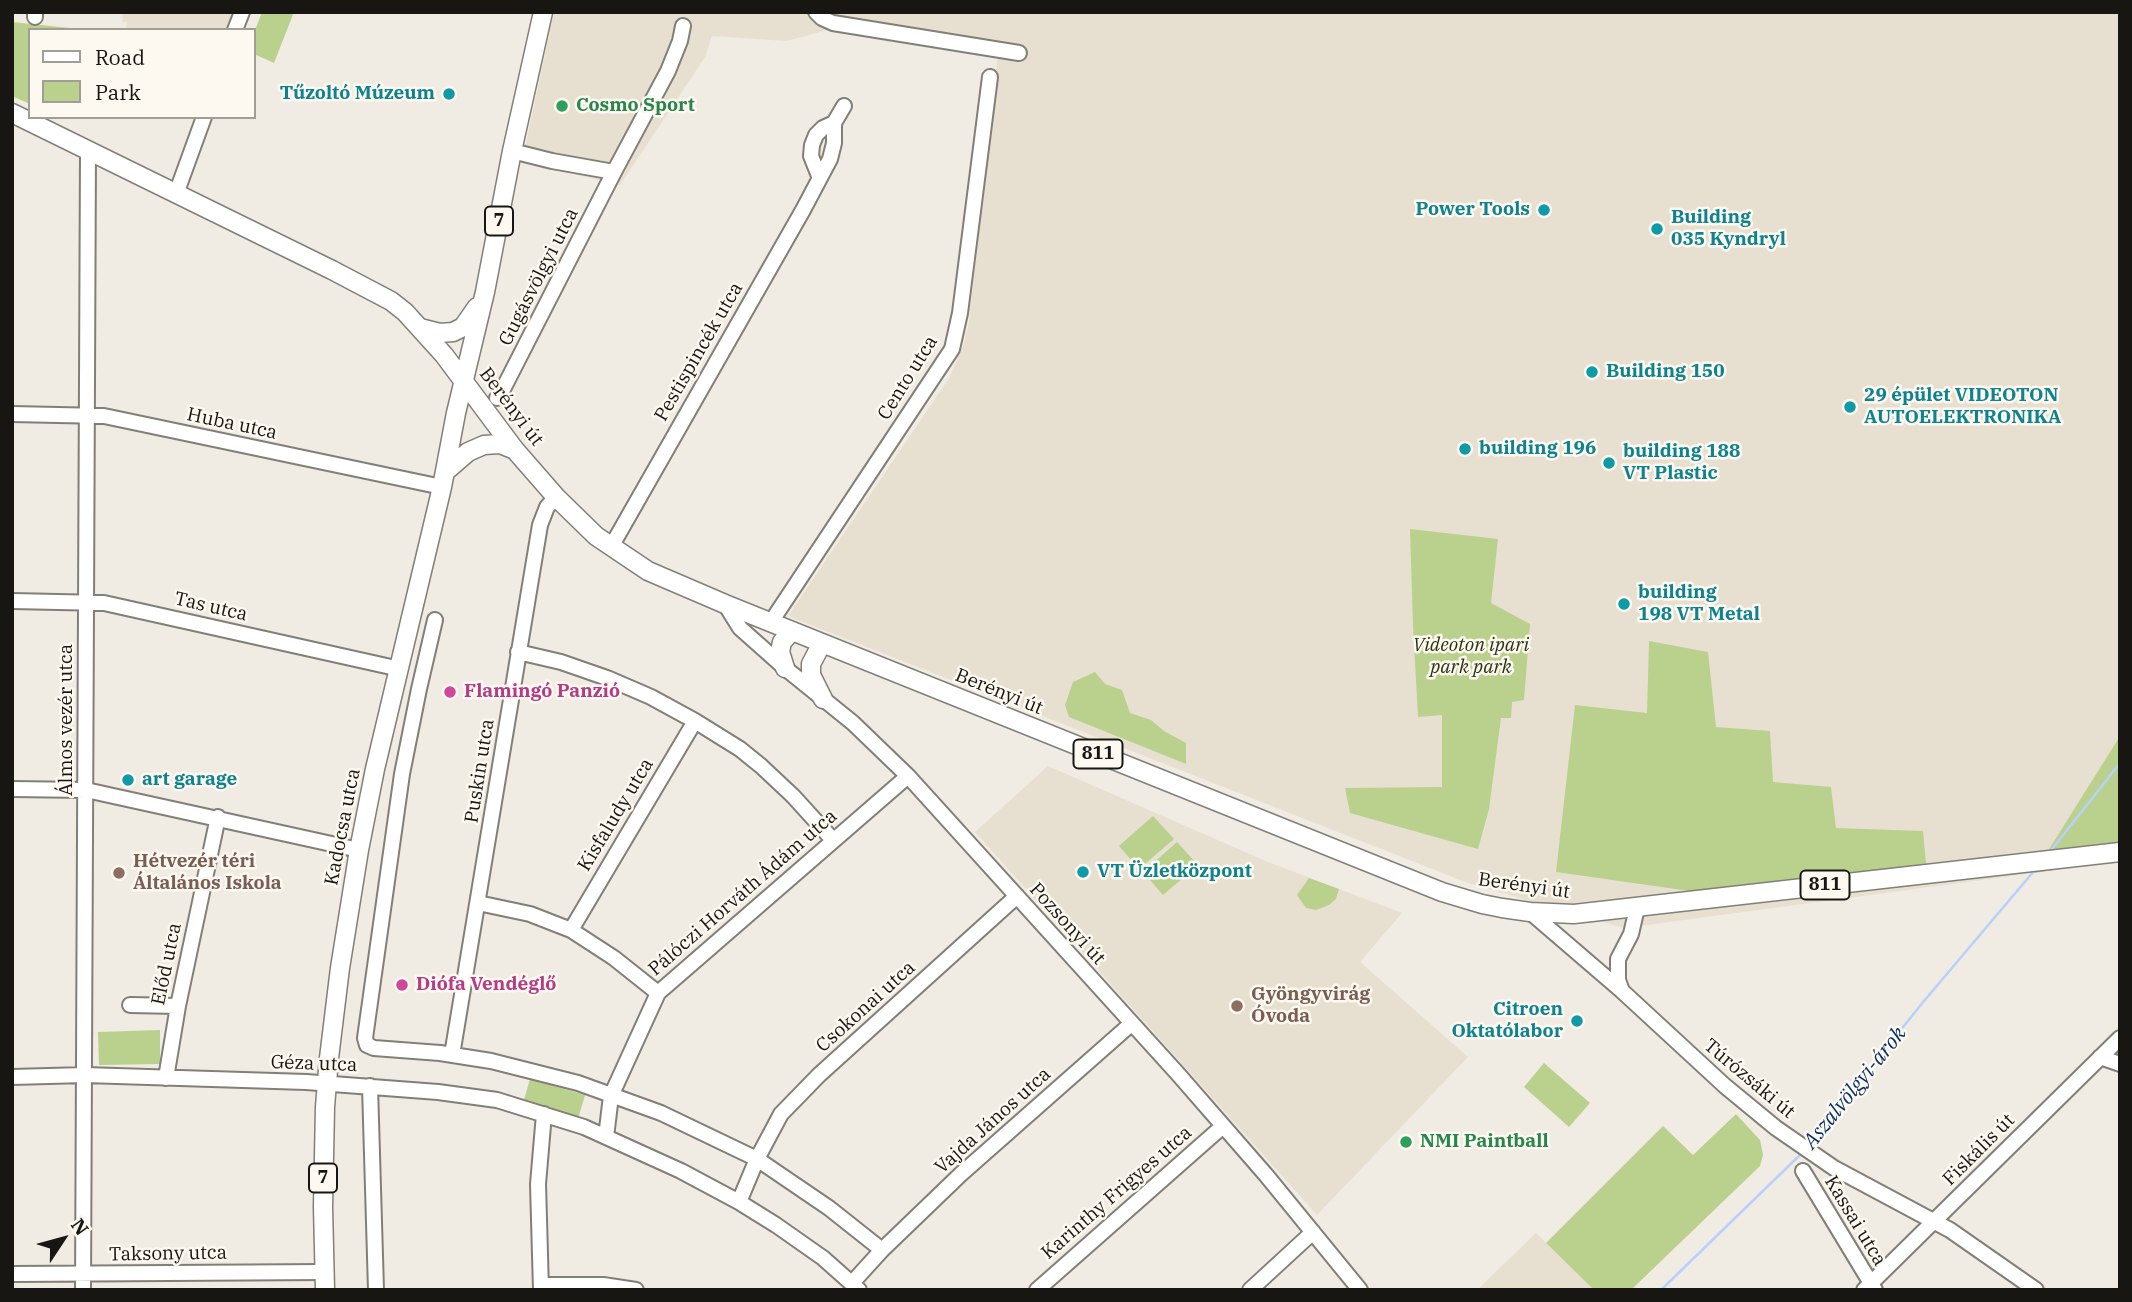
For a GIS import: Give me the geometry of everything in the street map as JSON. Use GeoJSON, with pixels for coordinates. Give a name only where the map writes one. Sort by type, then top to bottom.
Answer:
{"type":"FeatureCollection","features":[{"type":"Feature","properties":{"kind":"main road","name":"7"},"geometry":{"type":"LineString","coordinates":[[465,381],[543,12]]}},
{"type":"Feature","properties":{"kind":"main road","name":"Berényi út"},"geometry":{"type":"LineString","coordinates":[[12,113],[374,291],[405,313],[465,381],[516,450],[556,497],[578,520],[611,547],[648,570],[725,604],[1414,881],[1482,904],[1530,912],[1574,914],[2120,852]]}},
{"type":"Feature","properties":{"kind":"main road"},"geometry":{"type":"LineString","coordinates":[[420,328],[446,333],[458,330],[471,318],[485,292]]}},
{"type":"Feature","properties":{"kind":"main road","name":"Kadocsa utca"},"geometry":{"type":"LineString","coordinates":[[325,1281],[323,1207],[327,1083],[340,968],[375,769],[465,381]]}},
{"type":"Feature","properties":{"kind":"main road"},"geometry":{"type":"LineString","coordinates":[[444,480],[468,452],[484,445],[500,444],[516,450]]}},
{"type":"Feature","properties":{"kind":"main road"},"geometry":{"type":"LineString","coordinates":[[785,668],[780,652],[782,642],[792,631]]}},
{"type":"Feature","properties":{"kind":"main road"},"geometry":{"type":"LineString","coordinates":[[822,643],[811,664],[811,675],[822,699]]}},
{"type":"Feature","properties":{"kind":"street"},"geometry":{"type":"LineString","coordinates":[[816,12],[833,23],[1019,53]]}},
{"type":"Feature","properties":{"kind":"street","name":"Gugásvölgyi utca"},"geometry":{"type":"LineString","coordinates":[[497,398],[668,71],[684,26]]}},
{"type":"Feature","properties":{"kind":"street","name":"Cento utca"},"geometry":{"type":"LineString","coordinates":[[771,622],[952,349],[960,313],[990,77]]}},
{"type":"Feature","properties":{"kind":"street","name":"Pestispincék utca"},"geometry":{"type":"LineString","coordinates":[[611,547],[830,159],[834,143],[834,123],[844,106]]}},
{"type":"Feature","properties":{"kind":"street"},"geometry":{"type":"LineString","coordinates":[[177,194],[203,119]]}},
{"type":"Feature","properties":{"kind":"street","name":"Pestispincék utca"},"geometry":{"type":"LineString","coordinates":[[820,176],[811,156],[812,145],[823,128],[834,123]]}},
{"type":"Feature","properties":{"kind":"street","name":"Álmos vezér utca"},"geometry":{"type":"LineString","coordinates":[[83,1290],[89,151]]}},
{"type":"Feature","properties":{"kind":"street"},"geometry":{"type":"LineString","coordinates":[[512,151],[614,172]]}},
{"type":"Feature","properties":{"kind":"street","name":"Huba utca"},"geometry":{"type":"LineString","coordinates":[[12,414],[114,418],[444,480]]}},
{"type":"Feature","properties":{"kind":"street","name":"Puskin utca"},"geometry":{"type":"LineString","coordinates":[[452,1055],[540,525],[547,507],[556,497]]}},
{"type":"Feature","properties":{"kind":"street","name":"Tas utca"},"geometry":{"type":"LineString","coordinates":[[12,601],[104,603],[400,669]]}},
{"type":"Feature","properties":{"kind":"street","name":"Pozsonyi út"},"geometry":{"type":"LineString","coordinates":[[725,604],[740,628],[853,723],[908,776],[1223,1126],[1360,1290]]}},
{"type":"Feature","properties":{"kind":"street","name":"Géza utca"},"geometry":{"type":"LineString","coordinates":[[12,1077],[85,1075],[327,1083],[467,1094],[497,1100],[584,1127],[681,1171],[739,1202],[801,1241],[856,1286],[883,1250],[829,1208],[757,1159],[661,1113],[578,1083],[491,1061],[367,1045],[365,1038],[402,774],[435,620]]}},
{"type":"Feature","properties":{"kind":"street"},"geometry":{"type":"LineString","coordinates":[[518,652],[561,662],[607,678],[651,697],[695,721],[740,749],[761,766],[801,804],[833,840]]}},
{"type":"Feature","properties":{"kind":"street","name":"Kisfaludy utca"},"geometry":{"type":"LineString","coordinates":[[571,930],[695,721]]}},
{"type":"Feature","properties":{"kind":"street","name":"Pálóczi Horváth Ádám utca"},"geometry":{"type":"LineString","coordinates":[[611,1096],[658,993],[908,776]]}},
{"type":"Feature","properties":{"kind":"street"},"geometry":{"type":"LineString","coordinates":[[12,789],[86,790],[359,850]]}},
{"type":"Feature","properties":{"kind":"street","name":"Előd utca"},"geometry":{"type":"LineString","coordinates":[[166,1078],[178,1006],[218,817]]}},
{"type":"Feature","properties":{"kind":"street","name":"Csokonai utca"},"geometry":{"type":"LineString","coordinates":[[757,1159],[781,1115],[802,1092],[1017,896]]}},
{"type":"Feature","properties":{"kind":"street"},"geometry":{"type":"LineString","coordinates":[[478,903],[530,915],[571,930],[614,958],[658,993]]}},
{"type":"Feature","properties":{"kind":"street"},"geometry":{"type":"LineString","coordinates":[[1622,991],[1618,980],[1618,959],[1631,934],[1637,908]]}},
{"type":"Feature","properties":{"kind":"street","name":"Túrózsáki út"},"geometry":{"type":"LineString","coordinates":[[1530,912],[1622,991],[1725,1086],[1798,1144],[1834,1168],[1935,1220],[2036,1290]]}},
{"type":"Feature","properties":{"kind":"street"},"geometry":{"type":"LineString","coordinates":[[1588,962],[1599,964],[1618,959]]}},
{"type":"Feature","properties":{"kind":"street"},"geometry":{"type":"LineString","coordinates":[[131,1005],[178,1006]]}},
{"type":"Feature","properties":{"kind":"street","name":"Vajda János utca"},"geometry":{"type":"LineString","coordinates":[[883,1250],[976,1160],[1131,1024]]}},
{"type":"Feature","properties":{"kind":"street","name":"Fiskális út"},"geometry":{"type":"LineString","coordinates":[[1870,1288],[1935,1220],[2120,1038]]}},
{"type":"Feature","properties":{"kind":"street"},"geometry":{"type":"LineString","coordinates":[[2100,1057],[2120,1064]]}},
{"type":"Feature","properties":{"kind":"street"},"geometry":{"type":"LineString","coordinates":[[370,1086],[376,1290]]}},
{"type":"Feature","properties":{"kind":"street"},"geometry":{"type":"LineString","coordinates":[[606,1138],[611,1096]]}},
{"type":"Feature","properties":{"kind":"street"},"geometry":{"type":"LineString","coordinates":[[544,1114],[538,1184],[541,1287],[603,1285],[636,1290]]}},
{"type":"Feature","properties":{"kind":"street","name":"Karinthy Frigyes utca"},"geometry":{"type":"LineString","coordinates":[[1037,1290],[1223,1126]]}},
{"type":"Feature","properties":{"kind":"street"},"geometry":{"type":"LineString","coordinates":[[739,1202],[757,1159]]}},
{"type":"Feature","properties":{"kind":"street","name":"Kassai utca"},"geometry":{"type":"LineString","coordinates":[[1803,1171],[1870,1288]]}},
{"type":"Feature","properties":{"kind":"street"},"geometry":{"type":"LineString","coordinates":[[1899,1203],[1913,1221],[1914,1241]]}},
{"type":"Feature","properties":{"kind":"street"},"geometry":{"type":"LineString","coordinates":[[1250,1290],[1313,1232]]}},
{"type":"Feature","properties":{"kind":"street","name":"Taksony utca"},"geometry":{"type":"LineString","coordinates":[[12,1274],[325,1281]]}},
{"type":"Feature","properties":{"kind":"shaded area"},"geometry":{"type":"Polygon","coordinates":[[[123,12],[234,12],[229,28],[126,28],[127,22],[122,22],[123,12]]]}},
{"type":"Feature","properties":{"kind":"shaded area"},"geometry":{"type":"Polygon","coordinates":[[[554,12],[2120,12],[2120,736],[2034,873],[1624,928],[1468,883],[788,616],[949,378],[963,347],[969,322],[998,53],[838,27],[787,41],[712,36],[705,57],[620,185],[522,162],[554,12]]]}},
{"type":"Feature","properties":{"kind":"shaded area"},"geometry":{"type":"Polygon","coordinates":[[[1048,766],[1268,862],[1402,913],[1360,962],[1468,1057],[1317,1215],[975,832],[1048,766]]]}},
{"type":"Feature","properties":{"kind":"shaded area"},"geometry":{"type":"Polygon","coordinates":[[[1536,1233],[1594,1290],[1477,1290],[1536,1233]]]}},
{"type":"Feature","properties":{"kind":"green space"},"geometry":{"type":"Polygon","coordinates":[[[262,12],[294,12],[274,63],[256,55],[256,28],[262,12]]]}},
{"type":"Feature","properties":{"kind":"green space"},"geometry":{"type":"Polygon","coordinates":[[[12,22],[70,28],[28,28],[28,103],[12,96],[12,22]]]}},
{"type":"Feature","properties":{"kind":"green space","name":"Videoton ipari park park"},"geometry":{"type":"Polygon","coordinates":[[[1410,529],[1498,539],[1491,603],[1530,624],[1524,700],[1512,702],[1511,718],[1501,718],[1489,809],[1478,849],[1350,813],[1345,788],[1442,787],[1442,715],[1418,717],[1410,529]]]}},
{"type":"Feature","properties":{"kind":"green space"},"geometry":{"type":"Polygon","coordinates":[[[1649,641],[1708,652],[1716,727],[1770,731],[1773,782],[1831,787],[1836,828],[1923,831],[1926,864],[1710,894],[1556,872],[1575,705],[1647,713],[1649,641]]]}},
{"type":"Feature","properties":{"kind":"green space"},"geometry":{"type":"Polygon","coordinates":[[[1095,672],[1105,684],[1122,690],[1130,713],[1151,720],[1186,743],[1186,764],[1069,717],[1065,705],[1073,682],[1095,672]]]}},
{"type":"Feature","properties":{"kind":"green space"},"geometry":{"type":"Polygon","coordinates":[[[2120,736],[2120,860],[2034,873],[2120,736]]]}},
{"type":"Feature","properties":{"kind":"green space"},"geometry":{"type":"Polygon","coordinates":[[[1153,816],[1174,839],[1139,869],[1119,846],[1153,816]]]}},
{"type":"Feature","properties":{"kind":"green space"},"geometry":{"type":"Polygon","coordinates":[[[1177,842],[1198,865],[1163,895],[1143,872],[1177,842]]]}},
{"type":"Feature","properties":{"kind":"green space"},"geometry":{"type":"Polygon","coordinates":[[[1309,878],[1339,889],[1336,899],[1316,910],[1306,908],[1297,895],[1309,878]]]}},
{"type":"Feature","properties":{"kind":"green space"},"geometry":{"type":"Polygon","coordinates":[[[160,1030],[160,1064],[99,1065],[98,1032],[160,1030]]]}},
{"type":"Feature","properties":{"kind":"green space"},"geometry":{"type":"Polygon","coordinates":[[[1544,1063],[1590,1103],[1569,1127],[1524,1087],[1544,1063]]]}},
{"type":"Feature","properties":{"kind":"green space"},"geometry":{"type":"Polygon","coordinates":[[[530,1079],[585,1095],[578,1119],[523,1103],[530,1079]]]}},
{"type":"Feature","properties":{"kind":"green space"},"geometry":{"type":"Polygon","coordinates":[[[1736,1114],[1760,1140],[1763,1155],[1760,1166],[1631,1290],[1594,1290],[1546,1243],[1663,1126],[1693,1155],[1736,1114]]]}},
{"type":"Feature","properties":{"kind":"waterway","name":"Aszalvölgyi-árok"},"geometry":{"type":"LineString","coordinates":[[2049,853],[2120,763]]}},
{"type":"Feature","properties":{"kind":"waterway","name":"Aszalvölgyi-árok"},"geometry":{"type":"LineString","coordinates":[[1809,1144],[1924,1001],[2034,871]]}},
{"type":"Feature","properties":{"kind":"waterway","name":"Aszalvölgyi-árok"},"geometry":{"type":"LineString","coordinates":[[1661,1290],[1803,1152]]}},
{"type":"Feature","properties":{"kind":"place","name":"Tűzoltó Múzeum"},"geometry":{"type":"Point","coordinates":[449,94]}},
{"type":"Feature","properties":{"kind":"place","name":"Cosmo Sport"},"geometry":{"type":"Point","coordinates":[562,106]}},
{"type":"Feature","properties":{"kind":"place","name":"Power Tools"},"geometry":{"type":"Point","coordinates":[1544,210]}},
{"type":"Feature","properties":{"kind":"place","name":"Building 035 Kyndryl"},"geometry":{"type":"Point","coordinates":[1657,229]}},
{"type":"Feature","properties":{"kind":"place","name":"Building 150"},"geometry":{"type":"Point","coordinates":[1592,372]}},
{"type":"Feature","properties":{"kind":"place","name":"29 épület VIDEOTON AUTOELEKTRONIKA"},"geometry":{"type":"Point","coordinates":[1850,407]}},
{"type":"Feature","properties":{"kind":"place","name":"building 196"},"geometry":{"type":"Point","coordinates":[1465,449]}},
{"type":"Feature","properties":{"kind":"place","name":"building 188 VT Plastic"},"geometry":{"type":"Point","coordinates":[1609,463]}},
{"type":"Feature","properties":{"kind":"place","name":"building 198 VT Metal"},"geometry":{"type":"Point","coordinates":[1624,604]}},
{"type":"Feature","properties":{"kind":"place","name":"Flamingó Panzió"},"geometry":{"type":"Point","coordinates":[450,692]}},
{"type":"Feature","properties":{"kind":"place","name":"art garage"},"geometry":{"type":"Point","coordinates":[128,780]}},
{"type":"Feature","properties":{"kind":"place","name":"VT Üzletközpont"},"geometry":{"type":"Point","coordinates":[1083,872]}},
{"type":"Feature","properties":{"kind":"place","name":"Hétvezér téri Általános Iskola"},"geometry":{"type":"Point","coordinates":[119,873]}},
{"type":"Feature","properties":{"kind":"place","name":"Diófa Vendéglő"},"geometry":{"type":"Point","coordinates":[402,985]}},
{"type":"Feature","properties":{"kind":"place","name":"Gyöngyvirág Óvoda"},"geometry":{"type":"Point","coordinates":[1237,1006]}},
{"type":"Feature","properties":{"kind":"place","name":"Citroen Oktatólabor"},"geometry":{"type":"Point","coordinates":[1577,1021]}},
{"type":"Feature","properties":{"kind":"place","name":"NMI Paintball"},"geometry":{"type":"Point","coordinates":[1406,1142]}}]}
